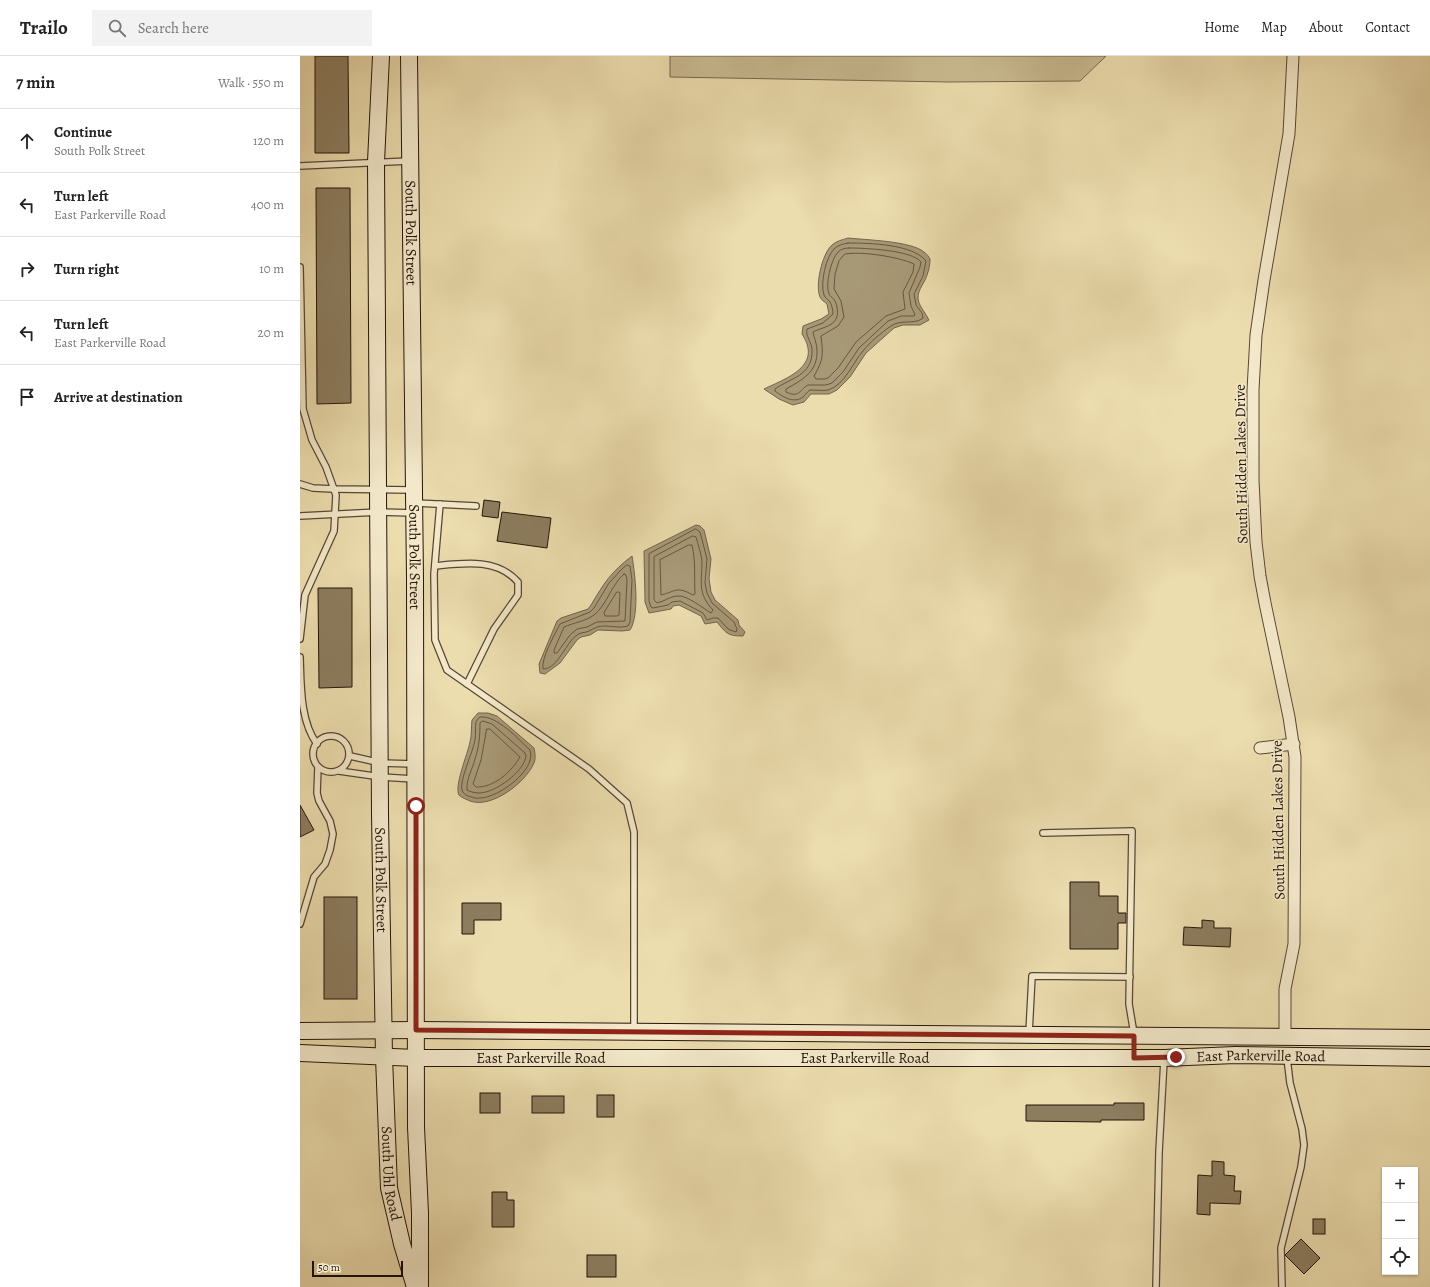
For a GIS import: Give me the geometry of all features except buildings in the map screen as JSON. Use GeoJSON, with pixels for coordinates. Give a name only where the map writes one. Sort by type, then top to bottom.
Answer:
{"type":"FeatureCollection","features":[{"type":"Feature","properties":{"kind":"main road","name":"South Polk Street"},"geometry":{"type":"LineString","coordinates":[[381,56],[376,162],[384,1057]]}},
{"type":"Feature","properties":{"kind":"main road","name":"South Polk Street"},"geometry":{"type":"LineString","coordinates":[[409,56],[416,772],[416,1058]]}},
{"type":"Feature","properties":{"kind":"main road","name":"East Parkerville Road"},"geometry":{"type":"LineString","coordinates":[[300,1031],[416,1030],[1430,1038]]}},
{"type":"Feature","properties":{"kind":"main road"},"geometry":{"type":"LineString","coordinates":[[876,1057],[877,1034]]}},
{"type":"Feature","properties":{"kind":"main road"},"geometry":{"type":"LineString","coordinates":[[1134,1036],[1134,1058]]}},
{"type":"Feature","properties":{"kind":"main road"},"geometry":{"type":"LineString","coordinates":[[1286,1037],[1287,1056]]}},
{"type":"Feature","properties":{"kind":"main road","name":"East Parkerville Road"},"geometry":{"type":"LineString","coordinates":[[300,1053],[416,1058],[1164,1058],[1233,1055],[1430,1058]]}},
{"type":"Feature","properties":{"kind":"main road","name":"South Uhl Road"},"geometry":{"type":"LineString","coordinates":[[384,1057],[389,1188],[402,1244],[415,1287]]}},
{"type":"Feature","properties":{"kind":"main road","name":"South Uhl Road"},"geometry":{"type":"LineString","coordinates":[[416,1058],[416,1127],[420,1213],[420,1287]]}},
{"type":"Feature","properties":{"kind":"street","name":"South Hidden Lakes Drive"},"geometry":{"type":"LineString","coordinates":[[1286,1037],[1285,989],[1294,944],[1296,774],[1294,744],[1283,684],[1265,603],[1256,542],[1253,480],[1253,390],[1256,335],[1264,280],[1287,154],[1291,113],[1293,56]]}},
{"type":"Feature","properties":{"kind":"street"},"geometry":{"type":"LineString","coordinates":[[1260,748],[1294,744]]}},
{"type":"Feature","properties":{"kind":"lane"},"geometry":{"type":"LineString","coordinates":[[300,166],[410,161]]}},
{"type":"Feature","properties":{"kind":"lane"},"geometry":{"type":"LineString","coordinates":[[300,268],[303,409],[312,440],[326,467],[336,495],[334,531],[305,595],[301,613],[300,639]]}},
{"type":"Feature","properties":{"kind":"lane"},"geometry":{"type":"LineString","coordinates":[[300,484],[313,488],[379,490],[414,502],[476,506]]}},
{"type":"Feature","properties":{"kind":"lane"},"geometry":{"type":"LineString","coordinates":[[300,516],[379,512],[414,502]]}},
{"type":"Feature","properties":{"kind":"lane"},"geometry":{"type":"LineString","coordinates":[[440,504],[435,566],[435,640],[446,670],[589,769],[627,803],[634,832],[634,1032]]}},
{"type":"Feature","properties":{"kind":"lane"},"geometry":{"type":"LineString","coordinates":[[435,566],[462,563],[487,564],[511,574],[518,582],[518,595],[494,629],[467,684]]}},
{"type":"Feature","properties":{"kind":"lane"},"geometry":{"type":"LineString","coordinates":[[300,657],[301,698],[304,716],[312,738],[317,744]]}},
{"type":"Feature","properties":{"kind":"lane"},"geometry":{"type":"LineString","coordinates":[[339,771],[345,766],[350,756],[346,744],[336,737],[330,736],[324,738],[317,744],[313,751],[313,757],[318,767],[323,771],[329,772],[381,770],[416,772]]}},
{"type":"Feature","properties":{"kind":"lane"},"geometry":{"type":"LineString","coordinates":[[350,756],[381,770],[416,772]]}},
{"type":"Feature","properties":{"kind":"lane"},"geometry":{"type":"LineString","coordinates":[[300,924],[314,878],[325,864],[330,850],[333,834],[330,821],[319,801],[317,792],[318,767]]}},
{"type":"Feature","properties":{"kind":"lane"},"geometry":{"type":"LineString","coordinates":[[1043,833],[1132,831],[1129,1004],[1134,1036]]}},
{"type":"Feature","properties":{"kind":"lane"},"geometry":{"type":"LineString","coordinates":[[1029,1035],[1032,976],[1130,977]]}},
{"type":"Feature","properties":{"kind":"lane"},"geometry":{"type":"LineString","coordinates":[[1282,1287],[1281,1248],[1301,1167],[1304,1145],[1302,1129],[1290,1083],[1287,1056]]}},
{"type":"Feature","properties":{"kind":"lane"},"geometry":{"type":"LineString","coordinates":[[1156,1287],[1159,1152],[1164,1058]]}},
{"type":"Feature","properties":{"kind":"shaded area"},"geometry":{"type":"Polygon","coordinates":[[[670,56],[1106,56],[1080,81],[948,82],[670,77],[670,56]]]}},
{"type":"Feature","properties":{"kind":"water"},"geometry":{"type":"Polygon","coordinates":[[[848,238],[877,240],[909,245],[918,248],[926,254],[930,259],[929,267],[926,279],[919,292],[918,299],[929,320],[920,325],[903,325],[894,328],[866,353],[850,377],[837,390],[829,394],[811,394],[804,402],[793,405],[779,399],[764,389],[792,375],[805,363],[808,355],[807,345],[802,334],[803,326],[829,314],[827,304],[821,298],[818,285],[822,263],[831,246],[848,238]]]}},
{"type":"Feature","properties":{"kind":"water"},"geometry":{"type":"Polygon","coordinates":[[[696,525],[700,526],[704,530],[711,559],[709,578],[711,592],[715,600],[738,620],[739,625],[745,632],[743,636],[727,633],[717,622],[705,624],[701,616],[679,605],[673,606],[671,609],[649,613],[645,602],[644,551],[696,525]]]}},
{"type":"Feature","properties":{"kind":"water"},"geometry":{"type":"Polygon","coordinates":[[[632,556],[636,604],[633,623],[630,630],[598,630],[590,635],[581,637],[577,640],[560,663],[545,674],[540,673],[539,664],[557,621],[561,618],[588,609],[608,578],[632,556]]]}},
{"type":"Feature","properties":{"kind":"water"},"geometry":{"type":"Polygon","coordinates":[[[478,713],[488,713],[497,716],[534,748],[535,757],[534,763],[530,770],[516,785],[498,798],[479,802],[470,801],[463,798],[459,795],[458,791],[458,784],[471,739],[472,720],[478,713]]]}},
{"type":"Feature","properties":{"kind":"route"},"geometry":{"type":"LineString","coordinates":[[416,806],[416,1030],[1134,1036],[1134,1058],[1176,1057]]}}]}
